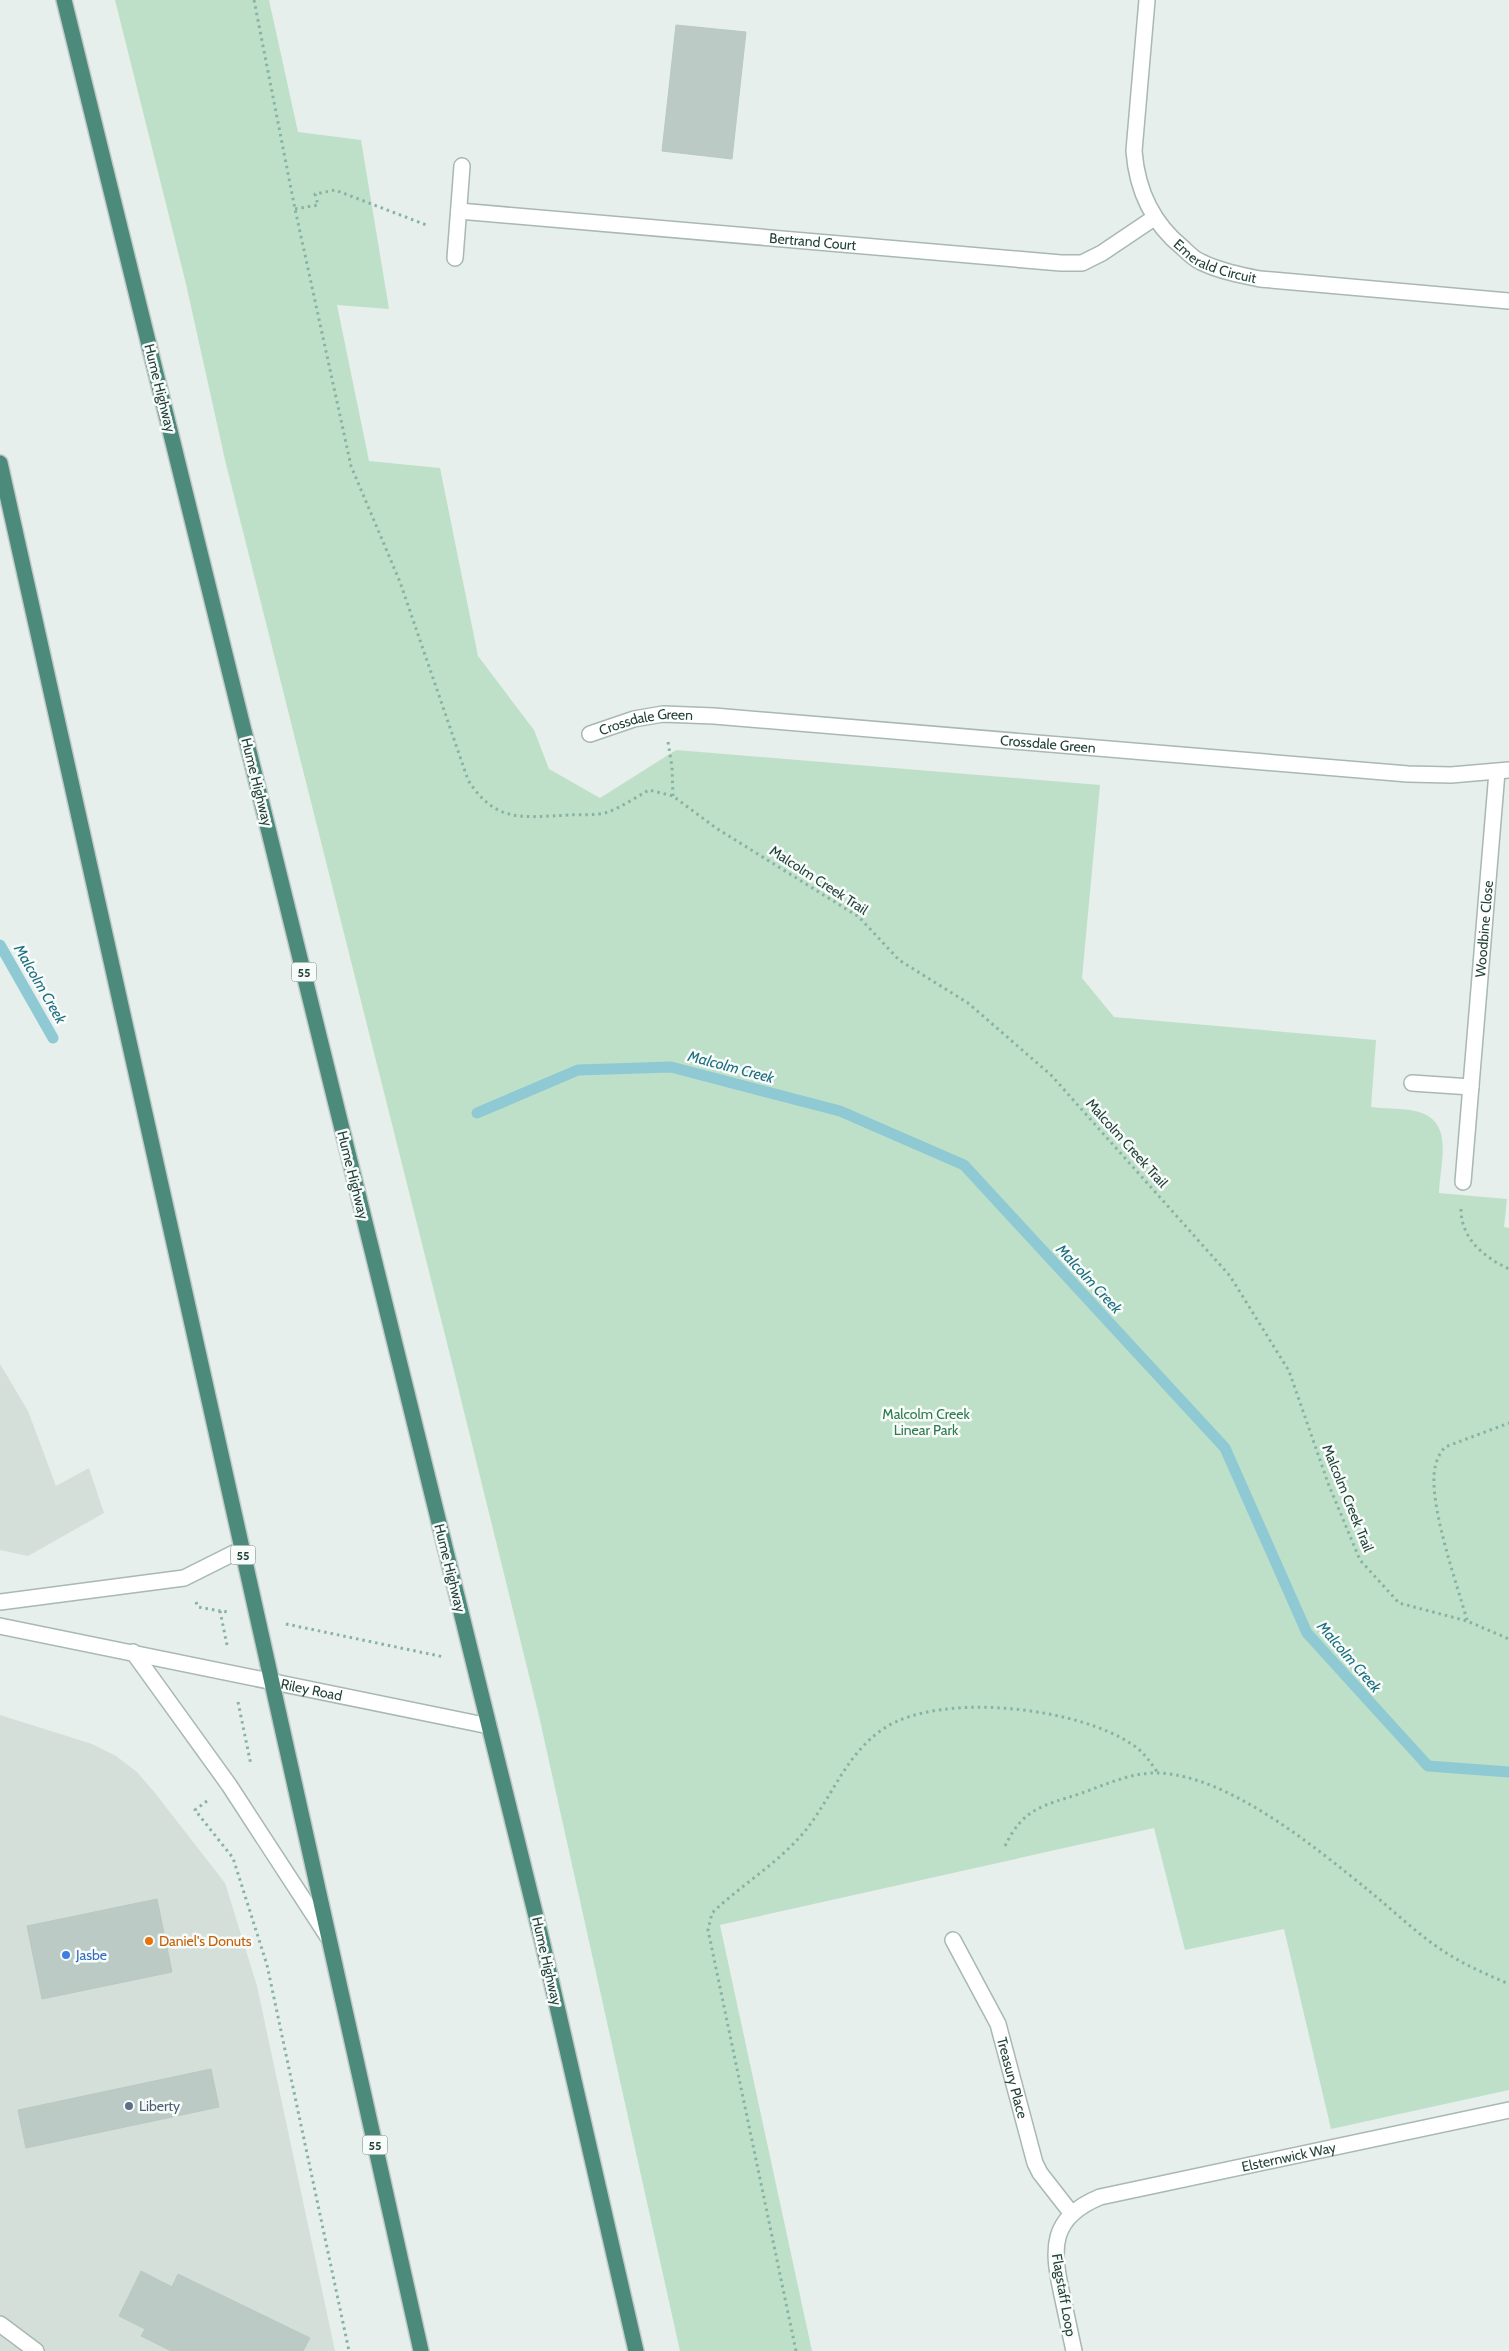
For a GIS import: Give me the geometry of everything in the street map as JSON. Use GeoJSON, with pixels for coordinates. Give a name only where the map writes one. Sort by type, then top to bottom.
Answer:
{"type":"FeatureCollection","features":[{"type":"Feature","properties":{"kind":"highway","name":"Hume Highway"},"geometry":{"type":"LineString","coordinates":[[64,0],[543,1945],[636,2351]]}},
{"type":"Feature","properties":{"kind":"highway","name":"55"},"geometry":{"type":"LineString","coordinates":[[0,463],[421,2351]]}},
{"type":"Feature","properties":{"kind":"street","name":"Emerald Circuit"},"geometry":{"type":"LineString","coordinates":[[1148,0],[1134,151],[1136,170],[1141,191],[1154,218],[1174,241],[1200,262],[1228,272],[1260,279],[1509,300]]}},
{"type":"Feature","properties":{"kind":"street"},"geometry":{"type":"LineString","coordinates":[[455,258],[462,166]]}},
{"type":"Feature","properties":{"kind":"street","name":"Bertrand Court"},"geometry":{"type":"LineString","coordinates":[[459,211],[1061,263],[1082,263],[1102,253],[1154,218]]}},
{"type":"Feature","properties":{"kind":"street","name":"Crossdale Green"},"geometry":{"type":"LineString","coordinates":[[590,734],[634,720],[663,714],[714,716],[1408,774],[1451,776],[1503,771]]}},
{"type":"Feature","properties":{"kind":"street","name":"Woodbine Close"},"geometry":{"type":"LineString","coordinates":[[1462,1182],[1503,771]]}},
{"type":"Feature","properties":{"kind":"street"},"geometry":{"type":"LineString","coordinates":[[1412,1083],[1471,1088]]}},
{"type":"Feature","properties":{"kind":"street"},"geometry":{"type":"LineString","coordinates":[[0,1602],[184,1578],[242,1548]]}},
{"type":"Feature","properties":{"kind":"street","name":"Riley Road"},"geometry":{"type":"LineString","coordinates":[[0,1626],[489,1726]]}},
{"type":"Feature","properties":{"kind":"street"},"geometry":{"type":"LineString","coordinates":[[133,1652],[229,1785],[329,1939]]}},
{"type":"Feature","properties":{"kind":"street","name":"Treasury Place"},"geometry":{"type":"LineString","coordinates":[[953,1940],[998,2024],[1035,2164],[1072,2214]]}},
{"type":"Feature","properties":{"kind":"street","name":"Elsternwick Way"},"geometry":{"type":"LineString","coordinates":[[1072,2214],[1087,2202],[1100,2197],[1509,2110]]}},
{"type":"Feature","properties":{"kind":"street","name":"Flagstaff Loop"},"geometry":{"type":"LineString","coordinates":[[1072,2214],[1062,2226],[1055,2250],[1074,2351]]}},
{"type":"Feature","properties":{"kind":"street"},"geometry":{"type":"LineString","coordinates":[[0,2324],[36,2351]]}},
{"type":"Feature","properties":{"kind":"path"},"geometry":{"type":"LineString","coordinates":[[254,0],[295,209],[352,466],[400,582],[468,780],[480,798],[494,808],[513,816],[607,813],[649,790],[673,796],[672,767],[663,714]]}},
{"type":"Feature","properties":{"kind":"path"},"geometry":{"type":"LineString","coordinates":[[295,209],[318,205],[314,194],[335,190],[433,228]]}},
{"type":"Feature","properties":{"kind":"path","name":"Malcolm Creek Trail"},"geometry":{"type":"LineString","coordinates":[[673,796],[716,828],[859,917],[899,960],[968,1003],[1051,1075],[1230,1276],[1289,1371],[1328,1483],[1360,1560],[1399,1603],[1467,1620],[1509,1639]]}},
{"type":"Feature","properties":{"kind":"path"},"geometry":{"type":"LineString","coordinates":[[1462,1182],[1461,1212],[1467,1233],[1479,1251],[1509,1269]]}},
{"type":"Feature","properties":{"kind":"path"},"geometry":{"type":"LineString","coordinates":[[1467,1620],[1442,1529],[1435,1490],[1436,1463],[1438,1455],[1450,1444],[1509,1423]]}},
{"type":"Feature","properties":{"kind":"path"},"geometry":{"type":"LineString","coordinates":[[796,2351],[708,1930],[712,1913],[797,1840],[810,1825],[846,1766],[862,1746],[894,1722],[920,1713],[999,1708],[1029,1709],[1060,1715],[1132,1744],[1146,1755],[1158,1773]]}},
{"type":"Feature","properties":{"kind":"path"},"geometry":{"type":"LineString","coordinates":[[1005,1846],[1021,1819],[1030,1812],[1126,1778],[1158,1773],[1192,1780],[1245,1801],[1308,1844],[1448,1954],[1509,1984]]}},
{"type":"Feature","properties":{"kind":"path"},"geometry":{"type":"LineString","coordinates":[[229,1785],[194,1810],[233,1858],[267,1965],[350,2351]]}},
{"type":"Feature","properties":{"kind":"shaded area"},"geometry":{"type":"Polygon","coordinates":[[[0,1364],[28,1411],[56,1486],[89,1468],[104,1513],[28,1556],[0,1550],[0,1364]]]}},
{"type":"Feature","properties":{"kind":"shaded area"},"geometry":{"type":"Polygon","coordinates":[[[0,1715],[92,1744],[116,1756],[137,1772],[225,1883],[257,1986],[335,2351],[0,2351],[0,1715]]]}},
{"type":"Feature","properties":{"kind":"green space","name":"Malcolm Creek Linear Park"},"geometry":{"type":"Polygon","coordinates":[[[115,0],[269,0],[298,132],[361,140],[389,309],[337,305],[369,461],[440,468],[478,656],[534,730],[549,769],[600,798],[676,750],[1100,785],[1082,978],[1114,1017],[1376,1040],[1371,1107],[1410,1110],[1425,1114],[1434,1121],[1440,1131],[1443,1154],[1439,1193],[1507,1199],[1504,1227],[1509,1228],[1509,2090],[1331,2129],[1284,1929],[1185,1950],[1154,1828],[720,1925],[812,2351],[680,2351],[539,1716],[225,460],[186,284],[115,0]]]}},
{"type":"Feature","properties":{"kind":"building"},"geometry":{"type":"Polygon","coordinates":[[[676,25],[746,32],[732,159],[662,151],[676,25]]]}},
{"type":"Feature","properties":{"kind":"building"},"geometry":{"type":"Polygon","coordinates":[[[157,1899],[172,1972],[42,1999],[27,1926],[157,1899]]]}},
{"type":"Feature","properties":{"kind":"building"},"geometry":{"type":"Polygon","coordinates":[[[211,2069],[219,2107],[26,2148],[18,2110],[211,2069]]]}},
{"type":"Feature","properties":{"kind":"building"},"geometry":{"type":"Polygon","coordinates":[[[141,2271],[172,2287],[178,2274],[310,2338],[303,2351],[171,2351],[141,2336],[145,2329],[119,2316],[141,2271]]]}},
{"type":"Feature","properties":{"kind":"waterway","name":"Malcolm Creek"},"geometry":{"type":"LineString","coordinates":[[0,945],[53,1038]]}},
{"type":"Feature","properties":{"kind":"waterway","name":"Malcolm Creek"},"geometry":{"type":"LineString","coordinates":[[477,1113],[578,1070],[671,1067],[840,1111],[964,1165],[1225,1448],[1307,1633],[1428,1766],[1509,1772]]}},
{"type":"Feature","properties":{"kind":"place","name":"Daniel's Donuts"},"geometry":{"type":"Point","coordinates":[149,1941]}},
{"type":"Feature","properties":{"kind":"place","name":"Jasbe"},"geometry":{"type":"Point","coordinates":[66,1955]}},
{"type":"Feature","properties":{"kind":"place","name":"Liberty"},"geometry":{"type":"Point","coordinates":[129,2106]}}]}
